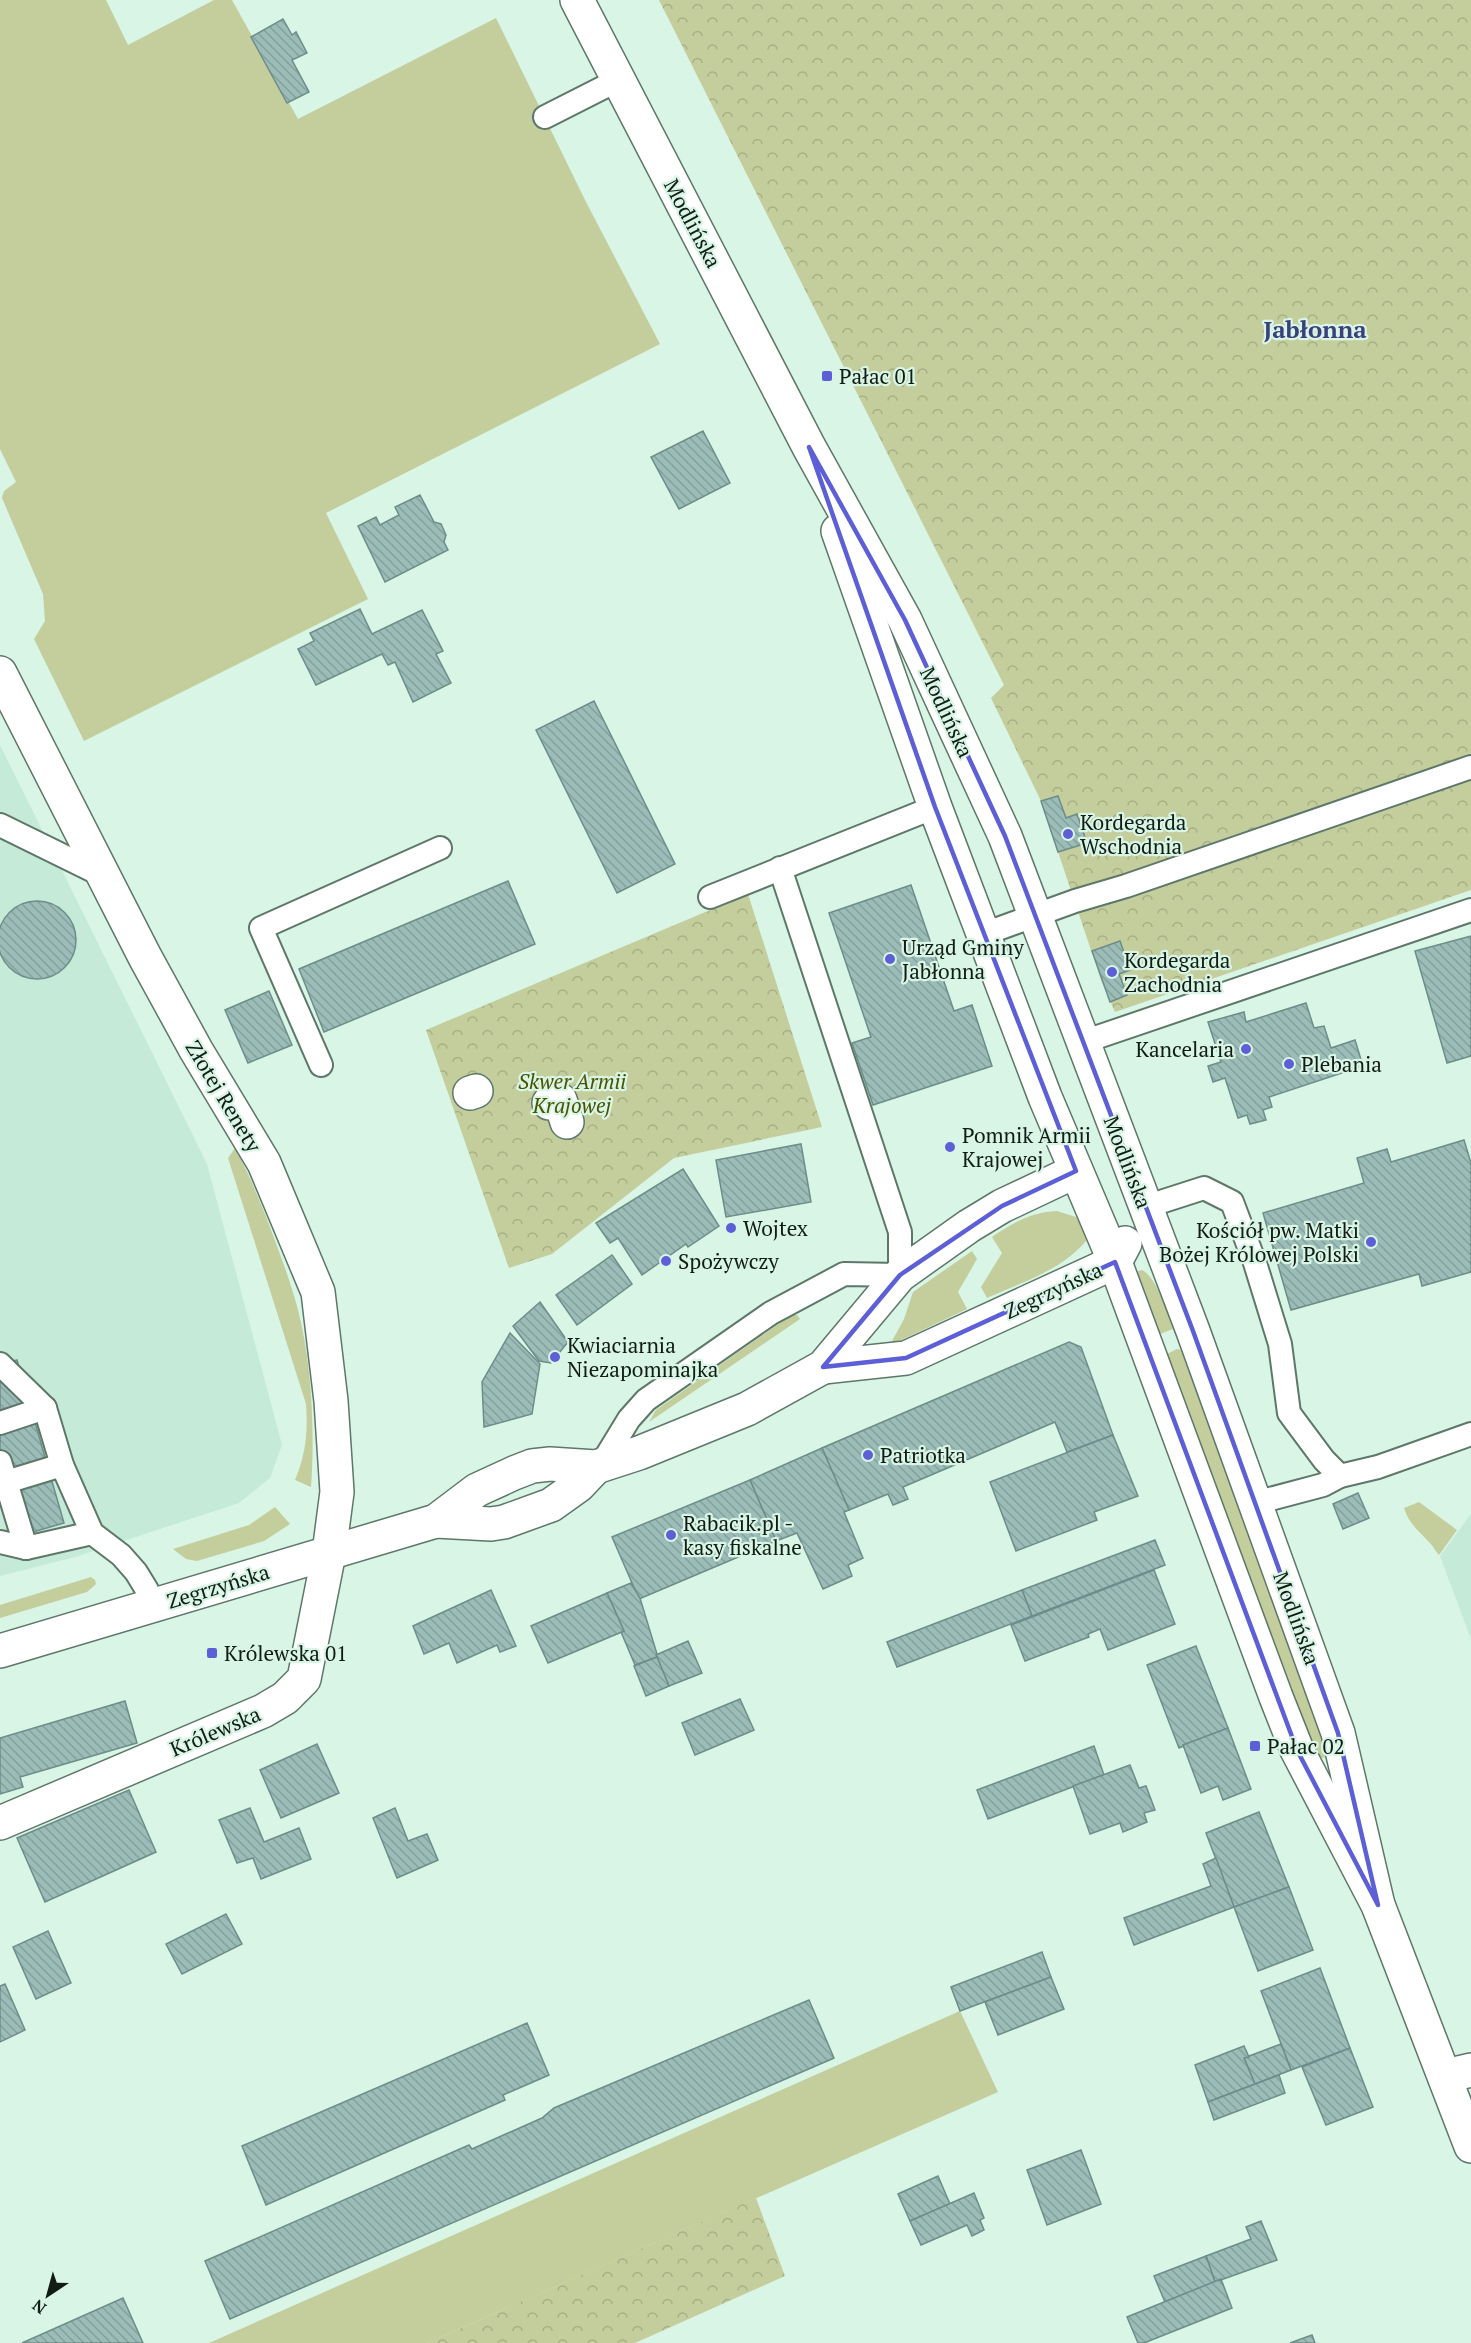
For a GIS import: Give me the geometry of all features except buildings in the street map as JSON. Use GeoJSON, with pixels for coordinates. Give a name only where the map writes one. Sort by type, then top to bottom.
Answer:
{"type":"FeatureCollection","features":[{"type":"Feature","properties":{"kind":"main road","name":"Modlińska"},"geometry":{"type":"LineString","coordinates":[[577,0],[809,447],[905,620],[1005,836],[1196,1340],[1338,1732],[1378,1905]]}},
{"type":"Feature","properties":{"kind":"main road","name":"Modlińska"},"geometry":{"type":"LineString","coordinates":[[809,447],[935,807],[1045,1097],[1115,1262],[1297,1750],[1378,1905],[1458,2073],[1471,2146]]}},
{"type":"Feature","properties":{"kind":"main road","name":"Złotej Renety"},"geometry":{"type":"LineString","coordinates":[[0,673],[196,1050],[264,1163],[318,1292],[332,1401],[337,1492],[329,1553]]}},
{"type":"Feature","properties":{"kind":"main road","name":"Zegrzyńska"},"geometry":{"type":"LineString","coordinates":[[436,1521],[482,1486],[532,1466],[550,1464],[596,1467],[639,1453],[747,1409],[823,1367],[900,1275],[969,1226],[1002,1206],[1077,1171]]}},
{"type":"Feature","properties":{"kind":"main road"},"geometry":{"type":"LineString","coordinates":[[1077,1171],[1145,1207]]}},
{"type":"Feature","properties":{"kind":"main road","name":"Zegrzyńska"},"geometry":{"type":"LineString","coordinates":[[823,1367],[906,1358],[1115,1262],[1145,1207]]}},
{"type":"Feature","properties":{"kind":"main road","name":"Zegrzyńska"},"geometry":{"type":"LineString","coordinates":[[0,1651],[436,1521],[491,1524],[515,1518],[551,1506],[579,1485],[596,1467]]}},
{"type":"Feature","properties":{"kind":"main road","name":"Królewska"},"geometry":{"type":"LineString","coordinates":[[0,1823],[263,1711],[285,1698],[304,1679],[329,1553]]}},
{"type":"Feature","properties":{"kind":"lane"},"geometry":{"type":"LineString","coordinates":[[546,117],[618,80]]}},
{"type":"Feature","properties":{"kind":"lane"},"geometry":{"type":"LineString","coordinates":[[984,934],[1471,767]]}},
{"type":"Feature","properties":{"kind":"lane"},"geometry":{"type":"LineString","coordinates":[[710,897],[935,807]]}},
{"type":"Feature","properties":{"kind":"lane"},"geometry":{"type":"LineString","coordinates":[[0,825],[104,876]]}},
{"type":"Feature","properties":{"kind":"lane"},"geometry":{"type":"LineString","coordinates":[[321,1065],[261,928],[440,848]]}},
{"type":"Feature","properties":{"kind":"lane"},"geometry":{"type":"LineString","coordinates":[[596,1467],[607,1455],[629,1419],[646,1400],[771,1313],[844,1274],[900,1275],[900,1232],[780,868]]}},
{"type":"Feature","properties":{"kind":"lane"},"geometry":{"type":"LineString","coordinates":[[1083,1042],[1471,910]]}},
{"type":"Feature","properties":{"kind":"lane"},"geometry":{"type":"LineString","coordinates":[[1145,1207],[1204,1188],[1232,1202],[1255,1263],[1280,1344],[1289,1413],[1324,1460],[1340,1476]]}},
{"type":"Feature","properties":{"kind":"lane"},"geometry":{"type":"LineString","coordinates":[[0,1364],[45,1408],[62,1465],[92,1533],[121,1555],[136,1572],[147,1590],[152,1606]]}},
{"type":"Feature","properties":{"kind":"lane"},"geometry":{"type":"LineString","coordinates":[[0,1423],[45,1408]]}},
{"type":"Feature","properties":{"kind":"lane"},"geometry":{"type":"LineString","coordinates":[[1255,1503],[1323,1485],[1340,1476],[1378,1467],[1471,1434]]}},
{"type":"Feature","properties":{"kind":"lane"},"geometry":{"type":"LineString","coordinates":[[26,1548],[3,1472],[62,1465]]}},
{"type":"Feature","properties":{"kind":"lane"},"geometry":{"type":"LineString","coordinates":[[0,1542],[26,1548],[92,1533]]}},
{"type":"Feature","properties":{"kind":"highlighted area"},"geometry":{"type":"Polygon","coordinates":[[[809,447],[905,620],[1005,836],[1193,1331],[1338,1733],[1378,1905],[1297,1750],[1115,1262],[906,1358],[823,1367],[900,1275],[1002,1206],[1076,1171],[935,807],[809,447]]]}},
{"type":"Feature","properties":{"kind":"shaded area"},"geometry":{"type":"Polygon","coordinates":[[[0,745],[207,1164],[282,1445],[270,1478],[239,1503],[75,1557],[0,1576],[0,745]]]}},
{"type":"Feature","properties":{"kind":"shaded area"},"geometry":{"type":"Polygon","coordinates":[[[1471,1514],[1471,1639],[1440,1556],[1471,1514]]]}},
{"type":"Feature","properties":{"kind":"green space"},"geometry":{"type":"Polygon","coordinates":[[[0,0],[106,0],[128,45],[214,0],[232,0],[298,119],[496,18],[585,200],[660,344],[326,513],[368,599],[84,741],[34,639],[45,621],[43,594],[2,498],[4,491],[16,482],[0,449],[0,0]]]}},
{"type":"Feature","properties":{"kind":"green space"},"geometry":{"type":"Polygon","coordinates":[[[659,0],[1471,0],[1471,890],[1115,1012],[1101,980],[1041,801],[991,698],[1004,685],[659,0]]]}},
{"type":"Feature","properties":{"kind":"green space","name":"Skwer Armii Krajowej"},"geometry":{"type":"Polygon","coordinates":[[[748,894],[822,1127],[674,1158],[552,1254],[509,1268],[426,1030],[748,894]]]}},
{"type":"Feature","properties":{"kind":"green space"},"geometry":{"type":"Polygon","coordinates":[[[235,1148],[267,1219],[291,1287],[303,1331],[311,1398],[313,1444],[311,1487],[295,1480],[302,1461],[305,1443],[306,1404],[228,1158],[235,1148]]]}},
{"type":"Feature","properties":{"kind":"green space"},"geometry":{"type":"Polygon","coordinates":[[[1057,1211],[1082,1219],[1089,1237],[1068,1258],[1056,1266],[987,1298],[981,1287],[1002,1253],[992,1237],[1023,1219],[1057,1211]]]}},
{"type":"Feature","properties":{"kind":"green space"},"geometry":{"type":"Polygon","coordinates":[[[972,1251],[977,1259],[958,1292],[967,1309],[891,1343],[904,1319],[913,1292],[972,1251]]]}},
{"type":"Feature","properties":{"kind":"green space"},"geometry":{"type":"Polygon","coordinates":[[[1142,1270],[1157,1288],[1173,1329],[1155,1336],[1135,1272],[1142,1270]]]}},
{"type":"Feature","properties":{"kind":"green space"},"geometry":{"type":"Polygon","coordinates":[[[791,1315],[797,1315],[800,1319],[649,1422],[656,1410],[791,1315]]]}},
{"type":"Feature","properties":{"kind":"green space"},"geometry":{"type":"Polygon","coordinates":[[[1177,1349],[1181,1350],[1327,1751],[1324,1758],[1315,1756],[1163,1356],[1177,1349]]]}},
{"type":"Feature","properties":{"kind":"green space"},"geometry":{"type":"Polygon","coordinates":[[[1419,1502],[1457,1530],[1439,1555],[1406,1514],[1404,1508],[1419,1502]]]}},
{"type":"Feature","properties":{"kind":"green space"},"geometry":{"type":"Polygon","coordinates":[[[275,1507],[290,1524],[264,1541],[197,1561],[186,1559],[173,1549],[249,1525],[275,1507]]]}},
{"type":"Feature","properties":{"kind":"green space"},"geometry":{"type":"Polygon","coordinates":[[[91,1577],[96,1584],[87,1592],[0,1618],[0,1605],[91,1577]]]}},
{"type":"Feature","properties":{"kind":"green space"},"geometry":{"type":"Polygon","coordinates":[[[960,2011],[998,2092],[427,2343],[209,2343],[960,2011]]]}},
{"type":"Feature","properties":{"kind":"green space"},"geometry":{"type":"Polygon","coordinates":[[[756,2198],[785,2276],[635,2343],[427,2343],[756,2198]]]}},
{"type":"Feature","properties":{"kind":"place","name":"Pałac 01"},"geometry":{"type":"Point","coordinates":[827,376]}},
{"type":"Feature","properties":{"kind":"place","name":"Kordegarda Wschodnia"},"geometry":{"type":"Point","coordinates":[1068,834]}},
{"type":"Feature","properties":{"kind":"place","name":"Urząd Gminy Jabłonna"},"geometry":{"type":"Point","coordinates":[890,959]}},
{"type":"Feature","properties":{"kind":"place","name":"Kordegarda Zachodnia"},"geometry":{"type":"Point","coordinates":[1112,972]}},
{"type":"Feature","properties":{"kind":"place","name":"Kancelaria"},"geometry":{"type":"Point","coordinates":[1246,1049]}},
{"type":"Feature","properties":{"kind":"place","name":"Plebania"},"geometry":{"type":"Point","coordinates":[1289,1064]}},
{"type":"Feature","properties":{"kind":"place","name":"Pomnik Armii Krajowej"},"geometry":{"type":"Point","coordinates":[950,1147]}},
{"type":"Feature","properties":{"kind":"place","name":"Wojtex"},"geometry":{"type":"Point","coordinates":[731,1228]}},
{"type":"Feature","properties":{"kind":"place","name":"Kościół pw. Matki Bożej Królowej Polski"},"geometry":{"type":"Point","coordinates":[1371,1242]}},
{"type":"Feature","properties":{"kind":"place","name":"Spożywczy"},"geometry":{"type":"Point","coordinates":[666,1261]}},
{"type":"Feature","properties":{"kind":"place","name":"Kwiaciarnia Niezapominajka"},"geometry":{"type":"Point","coordinates":[555,1357]}},
{"type":"Feature","properties":{"kind":"place","name":"Patriotka"},"geometry":{"type":"Point","coordinates":[868,1455]}},
{"type":"Feature","properties":{"kind":"place","name":"Rabacik.pl - kasy fiskalne"},"geometry":{"type":"Point","coordinates":[671,1535]}},
{"type":"Feature","properties":{"kind":"place","name":"Królewska 01"},"geometry":{"type":"Point","coordinates":[212,1653]}},
{"type":"Feature","properties":{"kind":"place","name":"Pałac 02"},"geometry":{"type":"Point","coordinates":[1255,1746]}},
{"type":"Feature","properties":{"kind":"district","name":"Jabłonna"},"geometry":{"type":"Point","coordinates":[1315,329]}}]}
